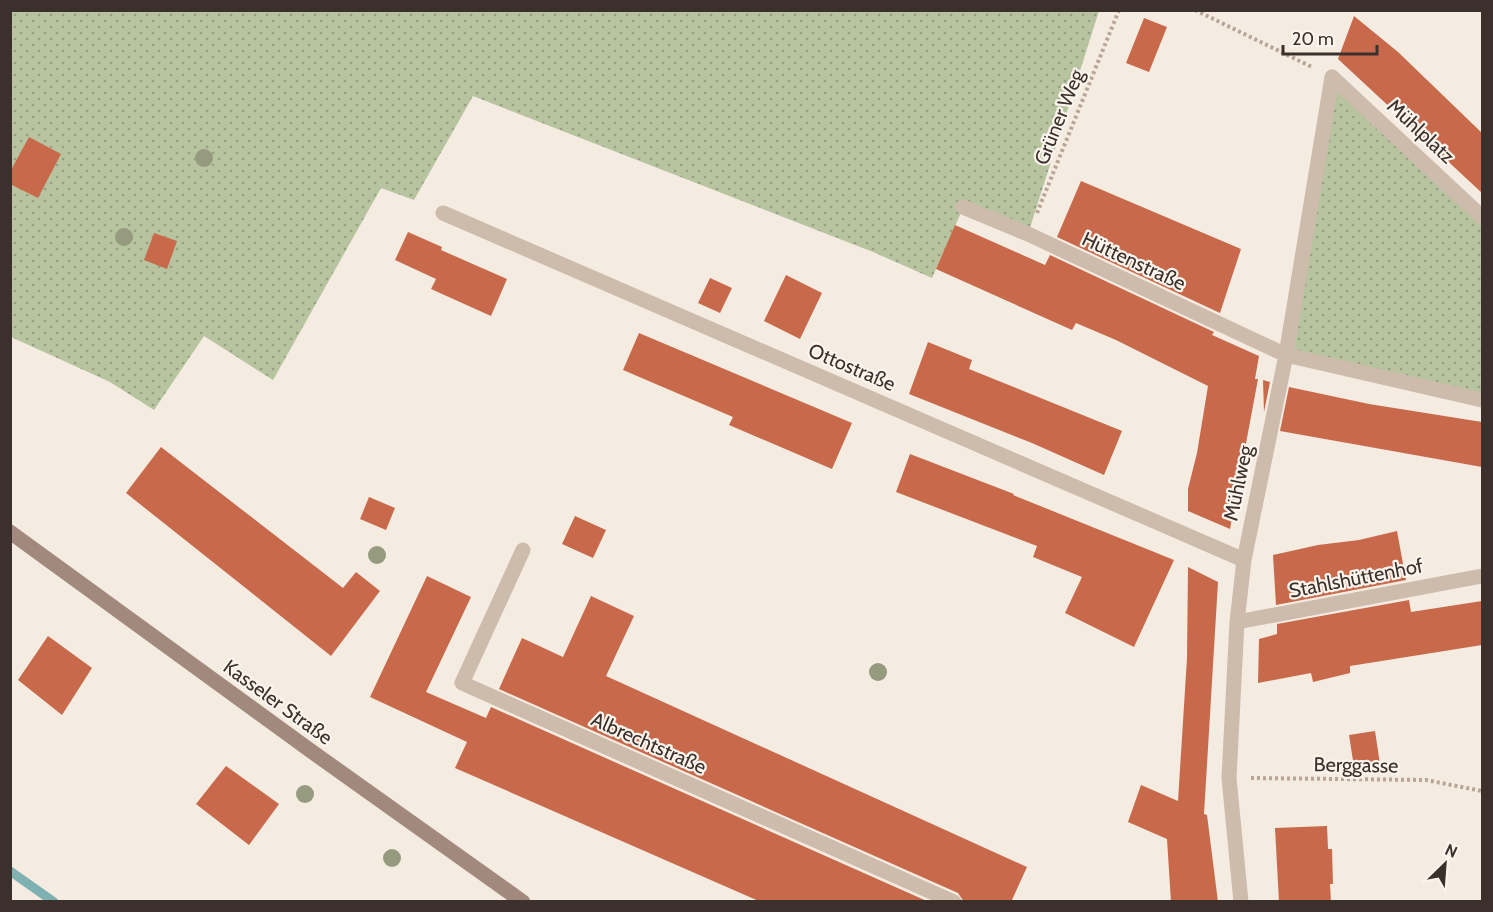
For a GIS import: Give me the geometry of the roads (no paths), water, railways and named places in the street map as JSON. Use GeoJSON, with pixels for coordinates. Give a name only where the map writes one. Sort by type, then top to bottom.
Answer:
{"type":"FeatureCollection","features":[{"type":"Feature","properties":{"kind":"main road","name":"Kasseler Straße"},"geometry":{"type":"LineString","coordinates":[[10,532],[320,758],[524,902]]}},
{"type":"Feature","properties":{"kind":"street","name":"Mühlplatz"},"geometry":{"type":"LineString","coordinates":[[1332,77],[1482,217]]}},
{"type":"Feature","properties":{"kind":"street","name":"Mühlweg"},"geometry":{"type":"LineString","coordinates":[[1241,902],[1229,778],[1237,622],[1244,560],[1286,355],[1332,77]]}},
{"type":"Feature","properties":{"kind":"street","name":"Hüttenstraße"},"geometry":{"type":"LineString","coordinates":[[963,207],[1028,234],[1286,355]]}},
{"type":"Feature","properties":{"kind":"street","name":"Ottostraße"},"geometry":{"type":"LineString","coordinates":[[443,213],[1244,560]]}},
{"type":"Feature","properties":{"kind":"street"},"geometry":{"type":"LineString","coordinates":[[1286,355],[1482,400]]}},
{"type":"Feature","properties":{"kind":"street","name":"Albrechtstraße"},"geometry":{"type":"LineString","coordinates":[[523,550],[462,683],[954,902]]}},
{"type":"Feature","properties":{"kind":"street","name":"Stahlshüttenhof"},"geometry":{"type":"LineString","coordinates":[[1237,622],[1482,576]]}},
{"type":"Feature","properties":{"kind":"waterway"},"geometry":{"type":"LineString","coordinates":[[10,871],[54,902]]}}]}
